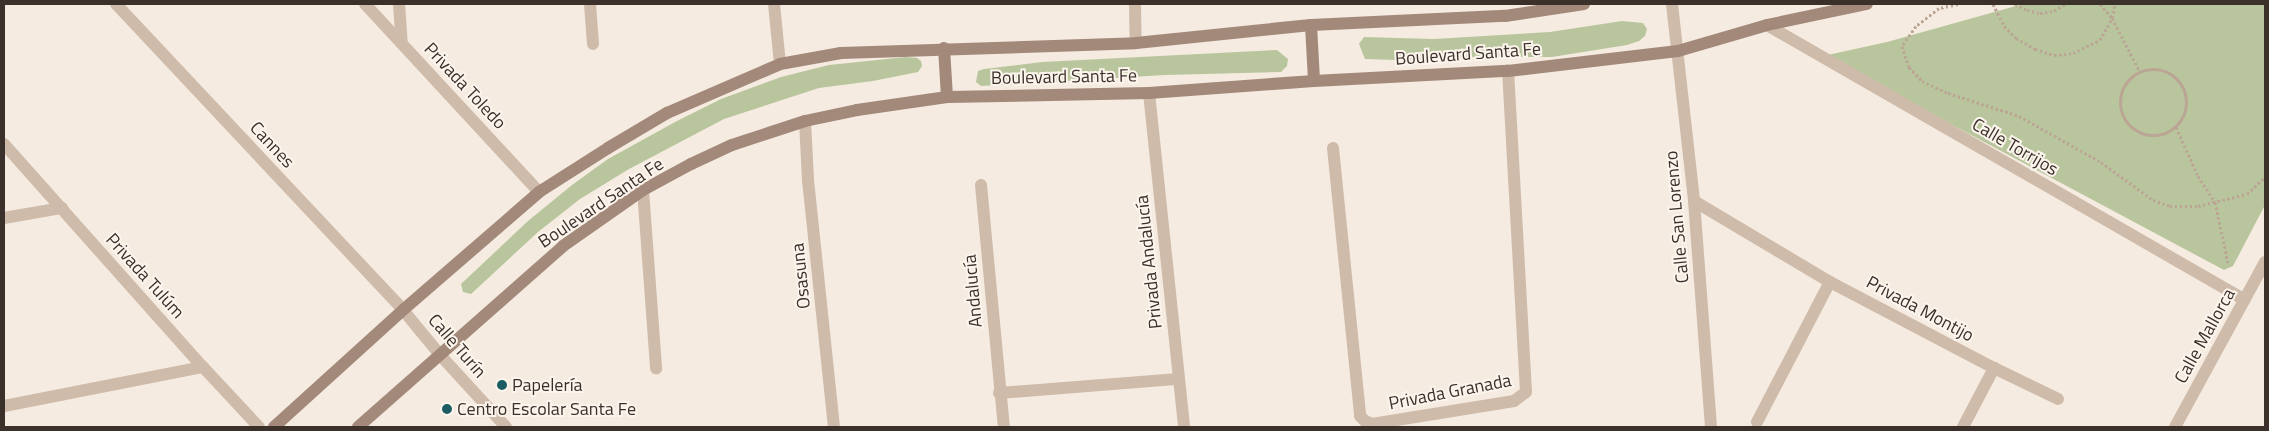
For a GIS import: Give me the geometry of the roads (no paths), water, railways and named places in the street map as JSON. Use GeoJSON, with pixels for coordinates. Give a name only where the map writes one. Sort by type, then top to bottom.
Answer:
{"type":"FeatureCollection","features":[{"type":"Feature","properties":{"kind":"main road","name":"Boulevard Santa Fe"},"geometry":{"type":"LineString","coordinates":[[274,427],[403,310],[539,192],[667,113],[780,64],[840,53],[1136,43],[1311,25],[1505,16],[1584,4]]}},
{"type":"Feature","properties":{"kind":"main road","name":"Boulevard Santa Fe"},"geometry":{"type":"LineString","coordinates":[[358,427],[441,356],[563,246],[643,190],[691,164],[732,145],[805,121],[857,110],[947,97],[1149,93],[1314,80],[1508,71],[1678,51],[1767,25],[1867,4]]}},
{"type":"Feature","properties":{"kind":"main road"},"geometry":{"type":"LineString","coordinates":[[1311,25],[1314,80]]}},
{"type":"Feature","properties":{"kind":"main road"},"geometry":{"type":"LineString","coordinates":[[944,48],[947,97]]}},
{"type":"Feature","properties":{"kind":"street","name":"Cannes"},"geometry":{"type":"LineString","coordinates":[[116,4],[403,310]]}},
{"type":"Feature","properties":{"kind":"street","name":"Privada Toledo"},"geometry":{"type":"LineString","coordinates":[[365,4],[539,192]]}},
{"type":"Feature","properties":{"kind":"street"},"geometry":{"type":"LineString","coordinates":[[399,4],[402,43]]}},
{"type":"Feature","properties":{"kind":"street"},"geometry":{"type":"LineString","coordinates":[[590,4],[593,44]]}},
{"type":"Feature","properties":{"kind":"street"},"geometry":{"type":"LineString","coordinates":[[774,4],[780,64]]}},
{"type":"Feature","properties":{"kind":"street"},"geometry":{"type":"LineString","coordinates":[[1135,4],[1136,43]]}},
{"type":"Feature","properties":{"kind":"street","name":"Calle San Lorenzo"},"geometry":{"type":"LineString","coordinates":[[1672,4],[1694,202],[1711,427]]}},
{"type":"Feature","properties":{"kind":"street","name":"Calle Torrijos"},"geometry":{"type":"LineString","coordinates":[[1767,25],[2246,300]]}},
{"type":"Feature","properties":{"kind":"street","name":"Privada Granada"},"geometry":{"type":"LineString","coordinates":[[1333,148],[1360,416],[1372,424],[1514,401],[1526,392],[1508,71]]}},
{"type":"Feature","properties":{"kind":"street","name":"Privada Andalucía"},"geometry":{"type":"LineString","coordinates":[[1149,93],[1184,427]]}},
{"type":"Feature","properties":{"kind":"street","name":"Osasuna"},"geometry":{"type":"LineString","coordinates":[[805,121],[808,180],[834,427]]}},
{"type":"Feature","properties":{"kind":"street","name":"Privada Tulúm"},"geometry":{"type":"LineString","coordinates":[[4,144],[259,427]]}},
{"type":"Feature","properties":{"kind":"street","name":"Andalucía"},"geometry":{"type":"LineString","coordinates":[[981,186],[1004,427]]}},
{"type":"Feature","properties":{"kind":"street"},"geometry":{"type":"LineString","coordinates":[[643,190],[656,369]]}},
{"type":"Feature","properties":{"kind":"street","name":"Privada Montijo"},"geometry":{"type":"LineString","coordinates":[[1694,202],[1830,282],[1994,368],[2058,398]]}},
{"type":"Feature","properties":{"kind":"street"},"geometry":{"type":"LineString","coordinates":[[4,218],[62,208]]}},
{"type":"Feature","properties":{"kind":"street","name":"Calle Mallorca"},"geometry":{"type":"LineString","coordinates":[[2175,427],[2246,300],[2265,262]]}},
{"type":"Feature","properties":{"kind":"street"},"geometry":{"type":"LineString","coordinates":[[1757,422],[1830,282]]}},
{"type":"Feature","properties":{"kind":"street","name":"Calle Turín"},"geometry":{"type":"LineString","coordinates":[[403,310],[441,356],[506,427]]}},
{"type":"Feature","properties":{"kind":"street"},"geometry":{"type":"LineString","coordinates":[[4,406],[203,367]]}},
{"type":"Feature","properties":{"kind":"street"},"geometry":{"type":"LineString","coordinates":[[1962,427],[1994,368]]}},
{"type":"Feature","properties":{"kind":"street"},"geometry":{"type":"LineString","coordinates":[[1000,393],[1178,379]]}},
{"type":"Feature","properties":{"kind":"place","name":"Papelería"},"geometry":{"type":"Point","coordinates":[502,385]}},
{"type":"Feature","properties":{"kind":"place","name":"Centro Escolar Santa Fe"},"geometry":{"type":"Point","coordinates":[447,409]}}]}
